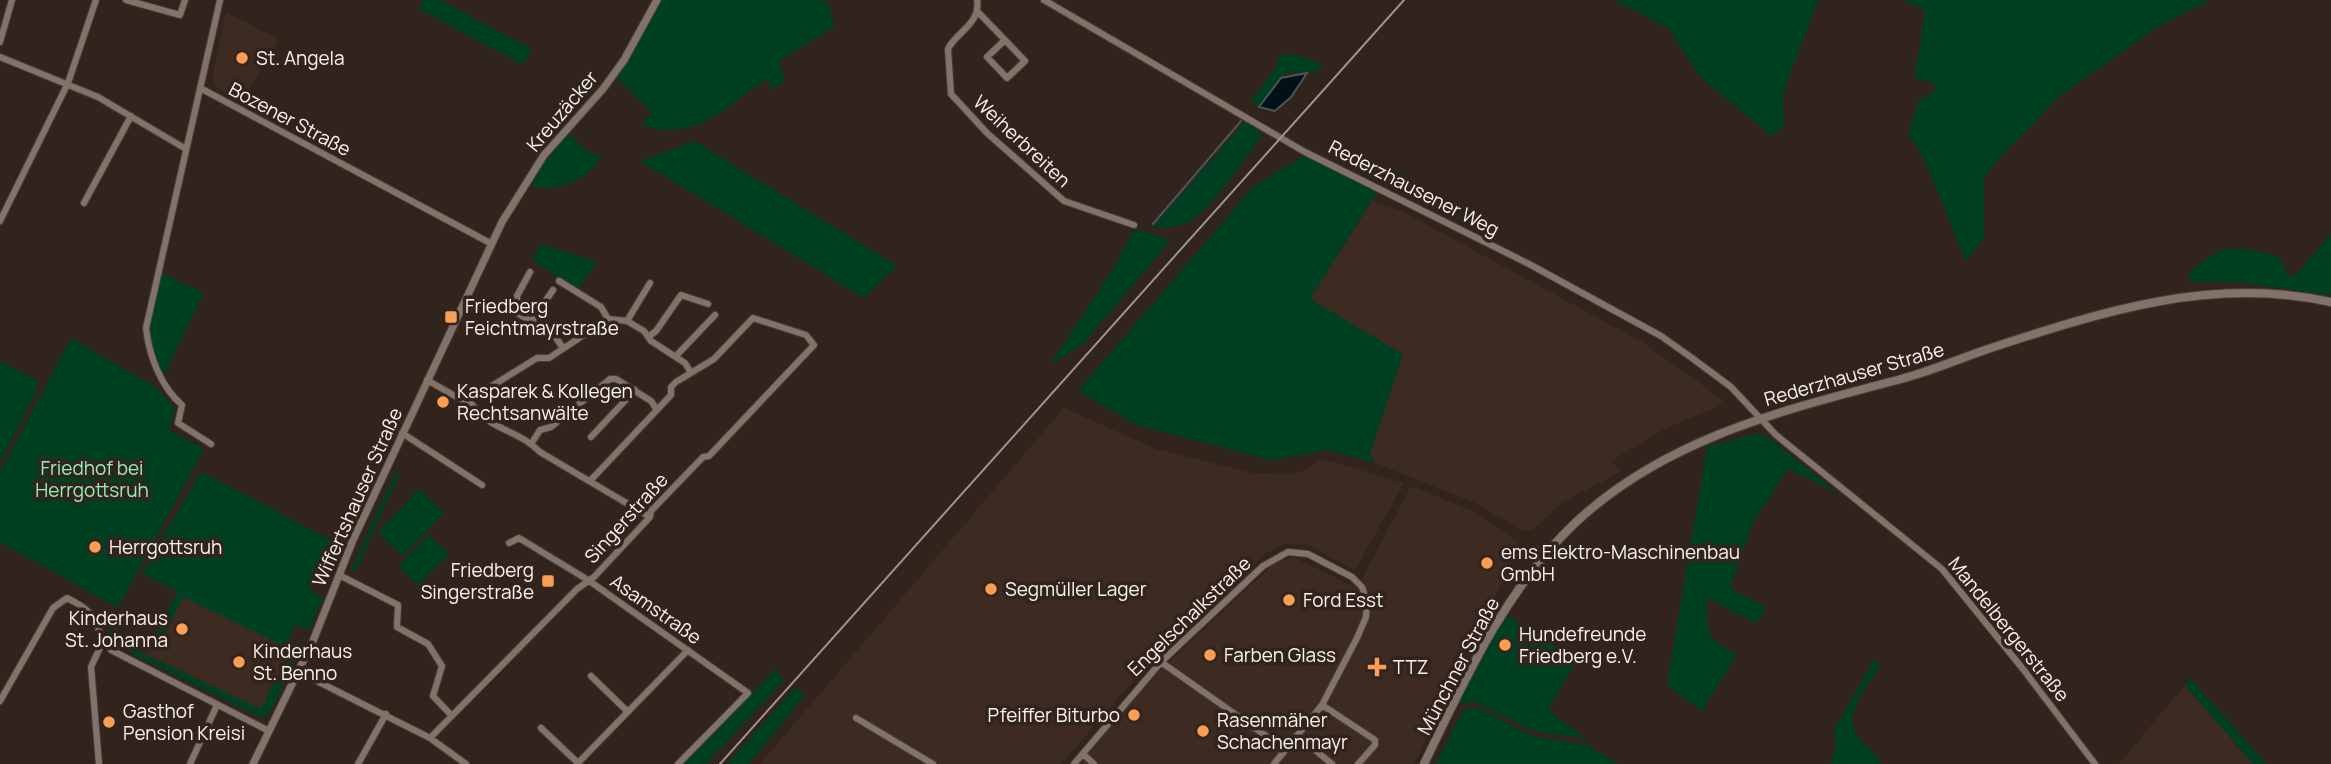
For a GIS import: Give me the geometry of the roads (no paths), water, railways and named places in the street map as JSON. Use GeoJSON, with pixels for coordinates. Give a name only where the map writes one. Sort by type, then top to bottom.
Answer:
{"type":"FeatureCollection","features":[{"type":"Feature","properties":{"kind":"main road","name":"Rederzhauser Straße"},"geometry":{"type":"LineString","coordinates":[[1549,552],[1574,525],[1639,474],[1694,443],[1759,418],[1902,379],[2090,318],[2146,303],[2199,294],[2282,294],[2331,302]]}},
{"type":"Feature","properties":{"kind":"main road","name":"Münchner Straße"},"geometry":{"type":"LineString","coordinates":[[1424,764],[1487,639],[1510,601],[1549,552]]}},
{"type":"Feature","properties":{"kind":"street"},"geometry":{"type":"LineString","coordinates":[[0,42],[12,0]]}},
{"type":"Feature","properties":{"kind":"street"},"geometry":{"type":"LineString","coordinates":[[0,221],[68,83],[96,0]]}},
{"type":"Feature","properties":{"kind":"street"},"geometry":{"type":"LineString","coordinates":[[127,0],[180,15],[185,0]]}},
{"type":"Feature","properties":{"kind":"street"},"geometry":{"type":"LineString","coordinates":[[201,89],[220,0]]}},
{"type":"Feature","properties":{"kind":"street","name":"Kreuzäcker"},"geometry":{"type":"LineString","coordinates":[[492,243],[524,184],[544,155],[617,70],[657,0]]}},
{"type":"Feature","properties":{"kind":"street"},"geometry":{"type":"LineString","coordinates":[[977,0],[977,11],[1005,40],[1025,61],[1006,78],[987,57],[1005,40]]}},
{"type":"Feature","properties":{"kind":"street","name":"Rederzhausener Weg"},"geometry":{"type":"LineString","coordinates":[[1044,0],[1305,152],[1431,212],[1661,336],[1731,387],[1759,418]]}},
{"type":"Feature","properties":{"kind":"street","name":"Weiherbreiten"},"geometry":{"type":"LineString","coordinates":[[977,11],[970,25],[948,49],[951,94],[987,133],[1064,201],[1134,225]]}},
{"type":"Feature","properties":{"kind":"street"},"geometry":{"type":"LineString","coordinates":[[0,57],[68,83],[186,149]]}},
{"type":"Feature","properties":{"kind":"street","name":"Bozener Straße"},"geometry":{"type":"LineString","coordinates":[[211,444],[178,423],[182,405],[171,396],[152,358],[146,328],[201,89],[492,243]]}},
{"type":"Feature","properties":{"kind":"street"},"geometry":{"type":"LineString","coordinates":[[84,203],[131,116]]}},
{"type":"Feature","properties":{"kind":"street","name":"Wiffertshauser Straße"},"geometry":{"type":"LineString","coordinates":[[253,764],[299,672],[402,433],[492,243]]}},
{"type":"Feature","properties":{"kind":"street"},"geometry":{"type":"LineString","coordinates":[[530,272],[516,300],[517,313],[554,335],[563,348]]}},
{"type":"Feature","properties":{"kind":"street"},"geometry":{"type":"LineString","coordinates":[[559,281],[601,307],[608,319]]}},
{"type":"Feature","properties":{"kind":"street"},"geometry":{"type":"LineString","coordinates":[[627,321],[650,283]]}},
{"type":"Feature","properties":{"kind":"street"},"geometry":{"type":"LineString","coordinates":[[531,322],[553,289]]}},
{"type":"Feature","properties":{"kind":"street"},"geometry":{"type":"LineString","coordinates":[[648,337],[656,331],[681,295],[708,304]]}},
{"type":"Feature","properties":{"kind":"street"},"geometry":{"type":"LineString","coordinates":[[676,356],[715,315]]}},
{"type":"Feature","properties":{"kind":"street","name":"Singerstraße"},"geometry":{"type":"LineString","coordinates":[[430,738],[650,517],[651,511],[703,457],[709,456],[814,345],[806,335],[754,318],[715,359],[690,371]]}},
{"type":"Feature","properties":{"kind":"street"},"geometry":{"type":"LineString","coordinates":[[427,380],[462,400],[469,400],[537,358],[549,358],[608,319],[627,321],[676,356],[690,371],[671,387],[671,395],[590,481]]}},
{"type":"Feature","properties":{"kind":"street"},"geometry":{"type":"LineString","coordinates":[[533,441],[540,430],[551,426],[610,379],[616,379],[635,390],[651,401],[657,410]]}},
{"type":"Feature","properties":{"kind":"street"},"geometry":{"type":"LineString","coordinates":[[591,437],[635,390]]}},
{"type":"Feature","properties":{"kind":"street"},"geometry":{"type":"LineString","coordinates":[[469,400],[485,420],[533,441],[540,452],[650,517]]}},
{"type":"Feature","properties":{"kind":"street","name":"Mandelbergerstraße"},"geometry":{"type":"LineString","coordinates":[[1759,418],[1942,569],[2023,668],[2095,764]]}},
{"type":"Feature","properties":{"kind":"street"},"geometry":{"type":"LineString","coordinates":[[402,433],[482,485]]}},
{"type":"Feature","properties":{"kind":"street","name":"Asamstraße"},"geometry":{"type":"LineString","coordinates":[[509,543],[519,538],[588,580],[748,693],[678,764]]}},
{"type":"Feature","properties":{"kind":"street","name":"Engelschalkstraße"},"geometry":{"type":"LineString","coordinates":[[1074,764],[1161,662],[1279,554],[1308,554],[1352,577],[1366,595],[1366,617],[1322,705]]}},
{"type":"Feature","properties":{"kind":"street"},"geometry":{"type":"LineString","coordinates":[[339,575],[398,605],[397,627],[428,644],[442,666],[433,696],[452,716]]}},
{"type":"Feature","properties":{"kind":"street"},"geometry":{"type":"LineString","coordinates":[[0,701],[59,601],[67,598],[87,608],[97,619],[103,641],[111,650],[269,731]]}},
{"type":"Feature","properties":{"kind":"street"},"geometry":{"type":"LineString","coordinates":[[97,619],[118,616]]}},
{"type":"Feature","properties":{"kind":"street"},"geometry":{"type":"LineString","coordinates":[[100,764],[91,667],[103,641]]}},
{"type":"Feature","properties":{"kind":"street"},"geometry":{"type":"LineString","coordinates":[[541,728],[578,764],[688,650]]}},
{"type":"Feature","properties":{"kind":"street"},"geometry":{"type":"LineString","coordinates":[[1161,662],[1286,750]]}},
{"type":"Feature","properties":{"kind":"street"},"geometry":{"type":"LineString","coordinates":[[299,672],[430,738],[466,764]]}},
{"type":"Feature","properties":{"kind":"street"},"geometry":{"type":"LineString","coordinates":[[592,676],[628,712]]}},
{"type":"Feature","properties":{"kind":"street"},"geometry":{"type":"LineString","coordinates":[[190,764],[216,705]]}},
{"type":"Feature","properties":{"kind":"street"},"geometry":{"type":"LineString","coordinates":[[1274,764],[1322,705],[1375,740],[1375,745],[1358,764]]}},
{"type":"Feature","properties":{"kind":"street"},"geometry":{"type":"LineString","coordinates":[[358,764],[386,714]]}},
{"type":"Feature","properties":{"kind":"street"},"geometry":{"type":"LineString","coordinates":[[856,718],[933,764]]}},
{"type":"Feature","properties":{"kind":"street"},"geometry":{"type":"LineString","coordinates":[[1298,736],[1332,764]]}},
{"type":"Feature","properties":{"kind":"street"},"geometry":{"type":"LineString","coordinates":[[1083,754],[1094,764]]}},
{"type":"Feature","properties":{"kind":"waterway"},"geometry":{"type":"LineString","coordinates":[[1153,224],[1241,121]]}},
{"type":"Feature","properties":{"kind":"railway"},"geometry":{"type":"LineString","coordinates":[[720,764],[1404,0]]}},
{"type":"Feature","properties":{"kind":"place","name":"St. Angela"},"geometry":{"type":"Point","coordinates":[242,58]}},
{"type":"Feature","properties":{"kind":"place","name":"Friedberg Feichtmayrstraße"},"geometry":{"type":"Point","coordinates":[451,317]}},
{"type":"Feature","properties":{"kind":"place","name":"Kasparek & Kollegen Rechtsanwälte"},"geometry":{"type":"Point","coordinates":[443,402]}},
{"type":"Feature","properties":{"kind":"place","name":"Herrgottsruh"},"geometry":{"type":"Point","coordinates":[95,547]}},
{"type":"Feature","properties":{"kind":"place","name":"ems Elektro-Maschinenbau GmbH"},"geometry":{"type":"Point","coordinates":[1487,563]}},
{"type":"Feature","properties":{"kind":"place","name":"Friedberg Singerstraße"},"geometry":{"type":"Point","coordinates":[548,581]}},
{"type":"Feature","properties":{"kind":"place","name":"Segmüller Lager"},"geometry":{"type":"Point","coordinates":[991,589]}},
{"type":"Feature","properties":{"kind":"place","name":"Ford Esst"},"geometry":{"type":"Point","coordinates":[1289,600]}},
{"type":"Feature","properties":{"kind":"place","name":"Kinderhaus St. Johanna"},"geometry":{"type":"Point","coordinates":[182,629]}},
{"type":"Feature","properties":{"kind":"place","name":"Hundefreunde Friedberg e.V."},"geometry":{"type":"Point","coordinates":[1505,645]}},
{"type":"Feature","properties":{"kind":"place","name":"Farben Glass"},"geometry":{"type":"Point","coordinates":[1210,655]}},
{"type":"Feature","properties":{"kind":"place","name":"Kinderhaus St. Benno"},"geometry":{"type":"Point","coordinates":[239,662]}},
{"type":"Feature","properties":{"kind":"place","name":"TTZ"},"geometry":{"type":"Point","coordinates":[1377,667]}},
{"type":"Feature","properties":{"kind":"place","name":"Pfeiffer Biturbo"},"geometry":{"type":"Point","coordinates":[1134,715]}},
{"type":"Feature","properties":{"kind":"place","name":"Gasthof Pension Kreisi"},"geometry":{"type":"Point","coordinates":[109,722]}},
{"type":"Feature","properties":{"kind":"place","name":"Rasenmäher Schachenmayr"},"geometry":{"type":"Point","coordinates":[1203,731]}},
{"type":"Feature","properties":{"kind":"park label","name":"Friedhof bei Herrgottsruh"},"geometry":{"type":"Point","coordinates":[92,479]}}]}
